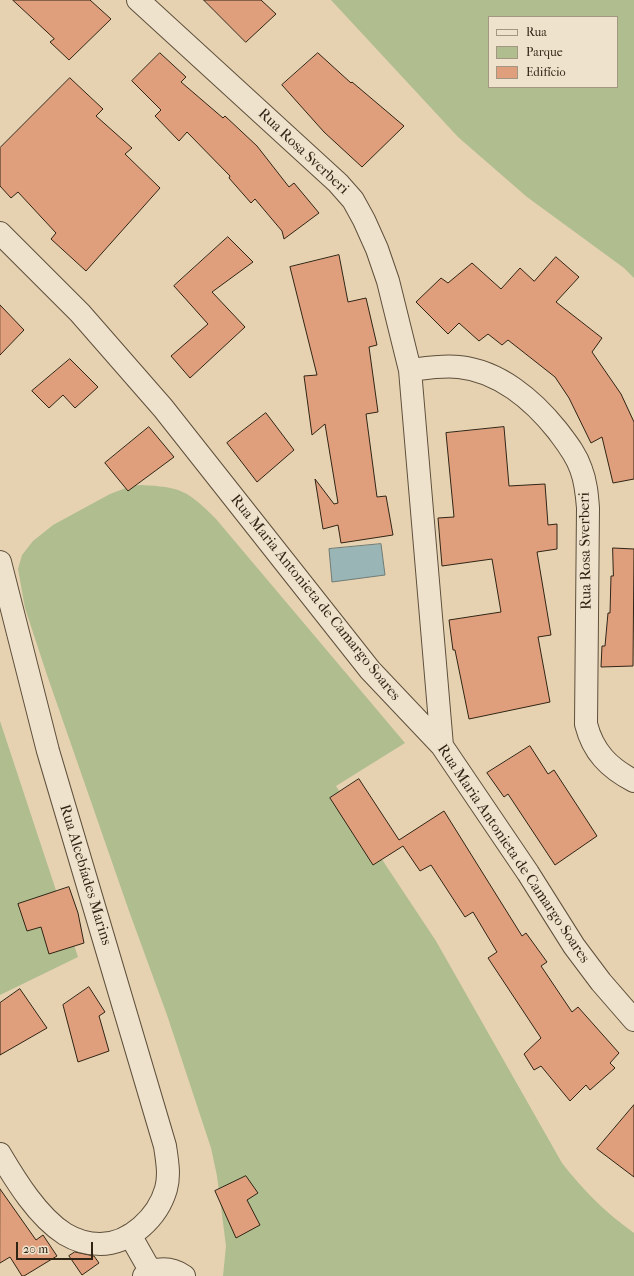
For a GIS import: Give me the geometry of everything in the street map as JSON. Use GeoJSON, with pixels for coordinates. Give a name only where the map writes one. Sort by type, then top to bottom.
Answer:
{"type":"FeatureCollection","features":[{"type":"Feature","properties":{"kind":"street","name":"Rua Rosa Sverberi"},"geometry":{"type":"LineString","coordinates":[[138,0],[338,183],[353,200],[364,220],[377,250],[388,281],[410,370],[442,746]]}},
{"type":"Feature","properties":{"kind":"street","name":"Rua Maria Antonieta de Camargo Soares"},"geometry":{"type":"LineString","coordinates":[[0,233],[80,314],[163,408],[370,670],[442,746],[528,873],[574,946],[601,982],[634,1020]]}},
{"type":"Feature","properties":{"kind":"street","name":"Rua Rosa Sverberi"},"geometry":{"type":"LineString","coordinates":[[410,370],[435,367],[459,367],[471,369],[494,378],[520,394],[537,408],[567,443],[574,455],[584,480],[587,492],[588,508],[586,724],[593,745],[600,755],[634,781]]}},
{"type":"Feature","properties":{"kind":"street","name":"Rua Alcebíades Marins"},"geometry":{"type":"LineString","coordinates":[[0,562],[48,751],[165,1146],[168,1174],[166,1188],[161,1201],[149,1219],[130,1235]]}},
{"type":"Feature","properties":{"kind":"street"},"geometry":{"type":"LineString","coordinates":[[0,1154],[39,1212],[52,1225],[65,1234],[90,1244],[111,1242],[130,1235],[148,1274],[162,1269],[167,1269],[178,1272],[184,1276]]}},
{"type":"Feature","properties":{"kind":"green space"},"geometry":{"type":"Polygon","coordinates":[[[331,0],[634,0],[634,278],[624,268],[527,197],[458,137],[331,0]]]}},
{"type":"Feature","properties":{"kind":"green space"},"geometry":{"type":"Polygon","coordinates":[[[141,485],[175,489],[190,496],[206,509],[405,743],[336,786],[436,941],[562,1163],[595,1201],[634,1233],[634,1276],[223,1276],[226,1246],[217,1176],[211,1148],[167,1015],[129,911],[47,675],[25,608],[18,569],[22,555],[33,541],[53,525],[110,494],[131,486],[141,485]]]}},
{"type":"Feature","properties":{"kind":"green space"},"geometry":{"type":"Polygon","coordinates":[[[0,721],[78,957],[0,995],[0,721]]]}},
{"type":"Feature","properties":{"kind":"water"},"geometry":{"type":"Polygon","coordinates":[[[381,544],[385,575],[332,582],[329,549],[381,544]]]}},
{"type":"Feature","properties":{"kind":"building"},"geometry":{"type":"Polygon","coordinates":[[[13,0],[90,0],[111,19],[69,60],[50,42],[54,39],[13,0]]]}},
{"type":"Feature","properties":{"kind":"building"},"geometry":{"type":"Polygon","coordinates":[[[204,0],[261,0],[276,14],[246,42],[204,0]]]}},
{"type":"Feature","properties":{"kind":"building"},"geometry":{"type":"Polygon","coordinates":[[[160,53],[186,77],[181,82],[223,118],[225,116],[257,146],[289,187],[294,183],[319,213],[284,239],[282,231],[255,199],[251,203],[229,178],[230,176],[187,132],[179,141],[155,116],[161,110],[132,81],[160,53]]]}},
{"type":"Feature","properties":{"kind":"building"},"geometry":{"type":"Polygon","coordinates":[[[318,53],[351,83],[352,82],[404,126],[362,167],[324,132],[282,85],[318,53]]]}},
{"type":"Feature","properties":{"kind":"building"},"geometry":{"type":"Polygon","coordinates":[[[70,78],[103,109],[96,116],[132,148],[125,154],[160,188],[86,271],[51,239],[56,233],[18,192],[11,198],[0,186],[0,148],[70,78]]]}},
{"type":"Feature","properties":{"kind":"building"},"geometry":{"type":"Polygon","coordinates":[[[228,237],[253,262],[212,292],[245,327],[190,378],[171,356],[208,324],[174,286],[228,237]]]}},
{"type":"Feature","properties":{"kind":"building"},"geometry":{"type":"Polygon","coordinates":[[[339,255],[348,302],[366,298],[377,345],[369,347],[378,412],[366,414],[377,497],[386,496],[393,535],[341,543],[338,525],[323,529],[315,479],[334,504],[338,503],[325,424],[312,435],[304,376],[317,375],[290,267],[339,255]]]}},
{"type":"Feature","properties":{"kind":"building"},"geometry":{"type":"Polygon","coordinates":[[[556,257],[579,277],[556,302],[602,338],[592,352],[621,394],[634,422],[634,479],[613,483],[602,437],[591,443],[569,398],[555,377],[508,340],[502,345],[488,334],[479,341],[459,323],[448,334],[416,302],[441,278],[448,283],[472,263],[501,289],[520,268],[534,281],[556,257]]]}},
{"type":"Feature","properties":{"kind":"building"},"geometry":{"type":"Polygon","coordinates":[[[0,305],[24,330],[0,355],[0,305]]]}},
{"type":"Feature","properties":{"kind":"building"},"geometry":{"type":"Polygon","coordinates":[[[70,359],[98,387],[75,408],[63,395],[49,408],[32,391],[70,359]]]}},
{"type":"Feature","properties":{"kind":"building"},"geometry":{"type":"Polygon","coordinates":[[[266,413],[294,450],[257,482],[227,443],[266,413]]]}},
{"type":"Feature","properties":{"kind":"building"},"geometry":{"type":"Polygon","coordinates":[[[149,427],[174,457],[128,491],[105,463],[149,427]]]}},
{"type":"Feature","properties":{"kind":"building"},"geometry":{"type":"Polygon","coordinates":[[[504,427],[509,486],[545,484],[548,525],[557,524],[557,549],[537,552],[551,635],[538,637],[550,702],[469,719],[455,650],[453,650],[449,620],[501,612],[492,559],[442,566],[438,518],[454,517],[446,433],[504,427]]]}},
{"type":"Feature","properties":{"kind":"building"},"geometry":{"type":"Polygon","coordinates":[[[613,548],[634,549],[633,666],[601,667],[602,646],[605,646],[608,613],[610,613],[611,576],[613,576],[613,548]]]}},
{"type":"Feature","properties":{"kind":"building"},"geometry":{"type":"Polygon","coordinates":[[[530,746],[548,774],[554,770],[597,836],[555,865],[508,794],[504,797],[487,773],[530,746]]]}},
{"type":"Feature","properties":{"kind":"building"},"geometry":{"type":"Polygon","coordinates":[[[359,779],[399,840],[444,811],[522,936],[526,933],[547,962],[541,966],[572,1012],[578,1007],[619,1053],[610,1063],[615,1068],[590,1090],[586,1085],[570,1101],[541,1066],[534,1070],[524,1054],[541,1038],[488,958],[497,952],[473,912],[465,917],[431,865],[420,871],[403,846],[373,865],[330,798],[359,779]]]}},
{"type":"Feature","properties":{"kind":"building"},"geometry":{"type":"Polygon","coordinates":[[[69,887],[78,913],[84,943],[49,954],[41,927],[27,931],[18,904],[69,887]]]}},
{"type":"Feature","properties":{"kind":"building"},"geometry":{"type":"Polygon","coordinates":[[[89,987],[105,1012],[99,1016],[109,1051],[78,1062],[63,1005],[89,987]]]}},
{"type":"Feature","properties":{"kind":"building"},"geometry":{"type":"Polygon","coordinates":[[[20,989],[47,1028],[0,1055],[0,1003],[20,989]]]}},
{"type":"Feature","properties":{"kind":"building"},"geometry":{"type":"Polygon","coordinates":[[[634,1105],[634,1177],[597,1149],[634,1105]]]}},
{"type":"Feature","properties":{"kind":"building"},"geometry":{"type":"Polygon","coordinates":[[[246,1176],[258,1193],[247,1200],[260,1225],[236,1238],[215,1191],[246,1176]]]}},
{"type":"Feature","properties":{"kind":"building"},"geometry":{"type":"Polygon","coordinates":[[[0,1189],[36,1240],[43,1235],[57,1256],[24,1276],[22,1276],[10,1257],[0,1263],[0,1189]]]}},
{"type":"Feature","properties":{"kind":"building"},"geometry":{"type":"Polygon","coordinates":[[[75,1252],[94,1256],[99,1263],[82,1275],[69,1256],[75,1252]]]}}]}
